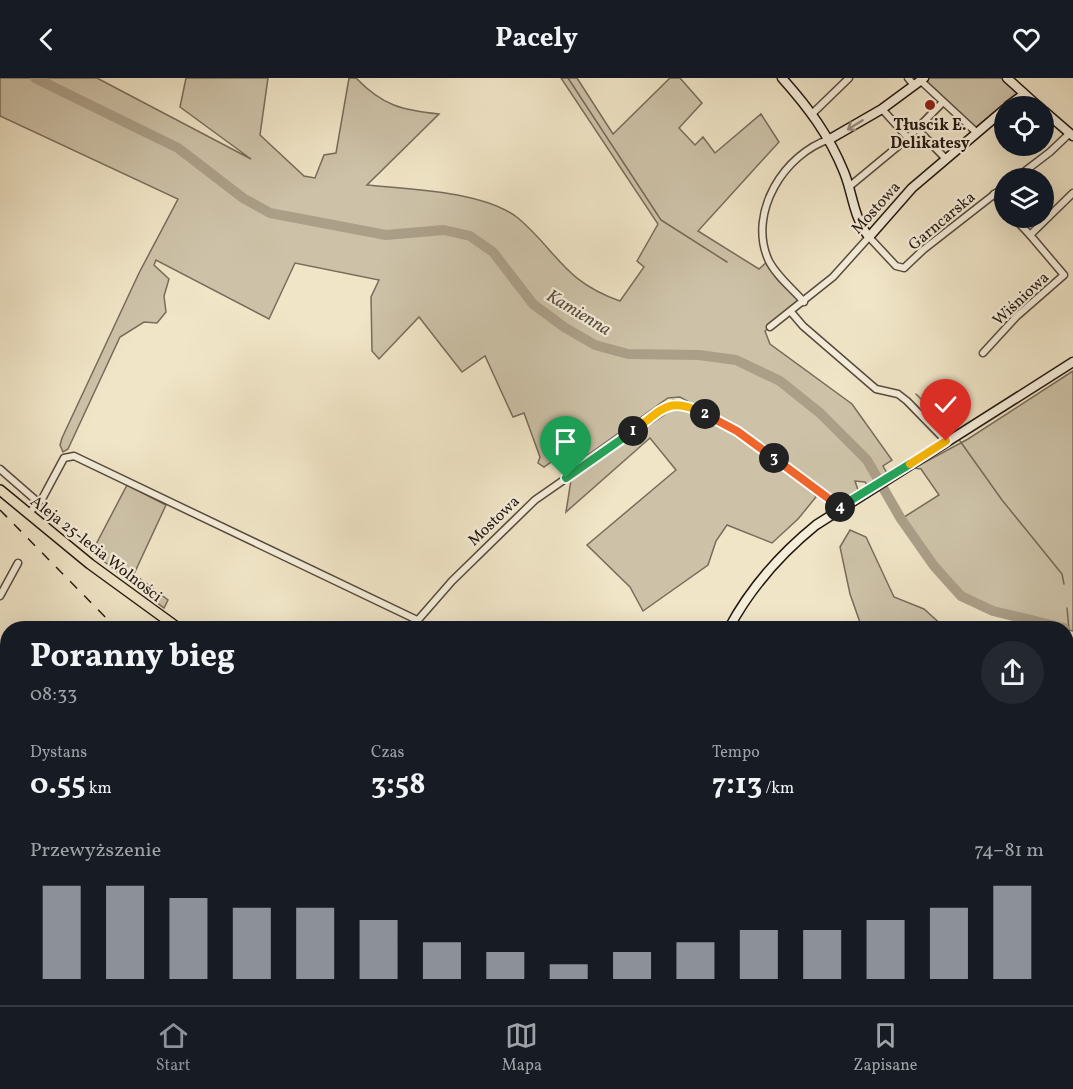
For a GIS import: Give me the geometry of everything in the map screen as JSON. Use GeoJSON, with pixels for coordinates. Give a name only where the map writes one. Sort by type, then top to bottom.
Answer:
{"type":"FeatureCollection","features":[{"type":"Feature","properties":{"kind":"main road","name":"Aleja 25-lecia Wolności"},"geometry":{"type":"LineString","coordinates":[[0,490],[90,564],[168,621]]}},
{"type":"Feature","properties":{"kind":"street"},"geometry":{"type":"LineString","coordinates":[[782,78],[813,113],[830,139],[850,186],[859,225],[869,237]]}},
{"type":"Feature","properties":{"kind":"street"},"geometry":{"type":"LineString","coordinates":[[813,113],[849,78]]}},
{"type":"Feature","properties":{"kind":"street"},"geometry":{"type":"LineString","coordinates":[[1007,78],[1023,95]]}},
{"type":"Feature","properties":{"kind":"street"},"geometry":{"type":"LineString","coordinates":[[804,302],[769,260],[763,214],[777,182],[791,164],[882,109],[917,80],[976,132]]}},
{"type":"Feature","properties":{"kind":"street"},"geometry":{"type":"LineString","coordinates":[[850,186],[908,138],[943,102]]}},
{"type":"Feature","properties":{"kind":"street"},"geometry":{"type":"LineString","coordinates":[[882,109],[908,138]]}},
{"type":"Feature","properties":{"kind":"street","name":"Mostowa"},"geometry":{"type":"LineString","coordinates":[[770,327],[833,277],[912,188],[994,118]]}},
{"type":"Feature","properties":{"kind":"street"},"geometry":{"type":"LineString","coordinates":[[1029,168],[1071,134],[1054,120]]}},
{"type":"Feature","properties":{"kind":"street"},"geometry":{"type":"LineString","coordinates":[[917,129],[946,159]]}},
{"type":"Feature","properties":{"kind":"street"},"geometry":{"type":"LineString","coordinates":[[1030,235],[1073,193]]}},
{"type":"Feature","properties":{"kind":"street","name":"Garncarska"},"geometry":{"type":"LineString","coordinates":[[869,237],[896,266],[904,268],[994,194]]}},
{"type":"Feature","properties":{"kind":"street","name":"Wiśniowa"},"geometry":{"type":"LineString","coordinates":[[983,353],[1017,316],[1064,275],[1023,228]]}},
{"type":"Feature","properties":{"kind":"street"},"geometry":{"type":"LineString","coordinates":[[791,312],[803,326],[876,389],[898,394],[907,401],[946,441]]}},
{"type":"Feature","properties":{"kind":"street"},"geometry":{"type":"LineString","coordinates":[[733,621],[750,592],[786,549],[841,507],[1073,362]]}},
{"type":"Feature","properties":{"kind":"street","name":"Mostowa"},"geometry":{"type":"LineString","coordinates":[[417,620],[493,539],[535,500],[673,404],[686,405],[737,431],[841,507]]}},
{"type":"Feature","properties":{"kind":"street"},"geometry":{"type":"LineString","coordinates":[[28,515],[39,503],[64,458],[74,456],[417,620]]}},
{"type":"Feature","properties":{"kind":"street"},"geometry":{"type":"LineString","coordinates":[[0,469],[39,503]]}},
{"type":"Feature","properties":{"kind":"street"},"geometry":{"type":"LineString","coordinates":[[0,596],[18,563]]}},
{"type":"Feature","properties":{"kind":"shaded area"},"geometry":{"type":"Polygon","coordinates":[[[0,78],[97,78],[251,159],[180,107],[186,78],[268,78],[260,135],[304,176],[315,178],[324,155],[336,153],[349,78],[356,78],[384,101],[414,111],[439,114],[367,185],[446,193],[486,202],[503,209],[518,218],[532,231],[573,275],[601,293],[620,301],[644,267],[637,261],[658,224],[561,78],[577,78],[613,134],[670,78],[680,78],[702,103],[679,128],[695,145],[703,137],[715,153],[761,114],[779,142],[698,231],[759,269],[769,260],[804,302],[765,331],[770,344],[852,404],[892,460],[883,466],[887,473],[867,485],[865,482],[855,481],[858,490],[844,500],[839,499],[782,461],[771,448],[680,397],[668,398],[568,469],[558,457],[544,467],[538,463],[540,457],[524,413],[513,417],[485,356],[462,372],[419,317],[379,359],[372,351],[371,297],[379,280],[295,263],[269,319],[156,260],[154,265],[169,279],[164,296],[166,312],[157,323],[144,322],[120,337],[68,449],[63,452],[60,445],[62,438],[139,273],[178,199],[0,116],[0,78]]]}},
{"type":"Feature","properties":{"kind":"shaded area"},"geometry":{"type":"Polygon","coordinates":[[[924,78],[1007,78],[1023,95],[994,96],[994,118],[976,132],[921,81],[924,78]]]}},
{"type":"Feature","properties":{"kind":"shaded area"},"geometry":{"type":"Polygon","coordinates":[[[1073,371],[1073,621],[1027,621],[987,609],[962,596],[937,570],[901,519],[939,495],[921,469],[914,468],[968,439],[1073,371]]]}},
{"type":"Feature","properties":{"kind":"shaded area"},"geometry":{"type":"Polygon","coordinates":[[[682,408],[695,412],[729,431],[812,490],[816,497],[798,519],[772,543],[727,525],[716,541],[708,565],[643,611],[630,587],[587,545],[676,470],[650,438],[566,512],[571,480],[666,412],[682,408]]]}},
{"type":"Feature","properties":{"kind":"shaded area"},"geometry":{"type":"Polygon","coordinates":[[[127,485],[166,505],[134,574],[168,600],[164,608],[92,552],[127,485]]]}},
{"type":"Feature","properties":{"kind":"shaded area"},"geometry":{"type":"Polygon","coordinates":[[[850,530],[866,537],[894,597],[924,609],[937,621],[860,621],[850,594],[840,547],[850,530]]]}},
{"type":"Feature","properties":{"kind":"waterway","name":"Kamienna"},"geometry":{"type":"LineString","coordinates":[[35,78],[178,148],[243,198],[270,213],[386,235],[444,230],[470,236],[493,252],[533,304],[564,327],[595,345],[628,354],[699,355],[736,360],[780,381],[820,413],[867,460],[901,519],[934,566],[961,596],[993,611],[1035,621]]}},
{"type":"Feature","properties":{"kind":"waterway"},"geometry":{"type":"LineString","coordinates":[[568,78],[661,220],[727,262]]}},
{"type":"Feature","properties":{"kind":"waterway"},"geometry":{"type":"LineString","coordinates":[[916,394],[949,427]]}},
{"type":"Feature","properties":{"kind":"waterway"},"geometry":{"type":"LineString","coordinates":[[960,441],[1002,500],[1062,574],[1064,584]]}},
{"type":"Feature","properties":{"kind":"waterway"},"geometry":{"type":"LineString","coordinates":[[1067,608],[1068,621]]}},
{"type":"Feature","properties":{"kind":"railway"},"geometry":{"type":"LineString","coordinates":[[0,510],[109,621]]}},
{"type":"Feature","properties":{"kind":"place","name":"Tłuscik E. Delikatesy"},"geometry":{"type":"Point","coordinates":[930,105]}},
{"type":"Feature","properties":{"kind":"route"},"geometry":{"type":"LineString","coordinates":[[566,478],[667,407],[678,403],[702,412],[737,431],[841,507],[946,441]]}}]}
